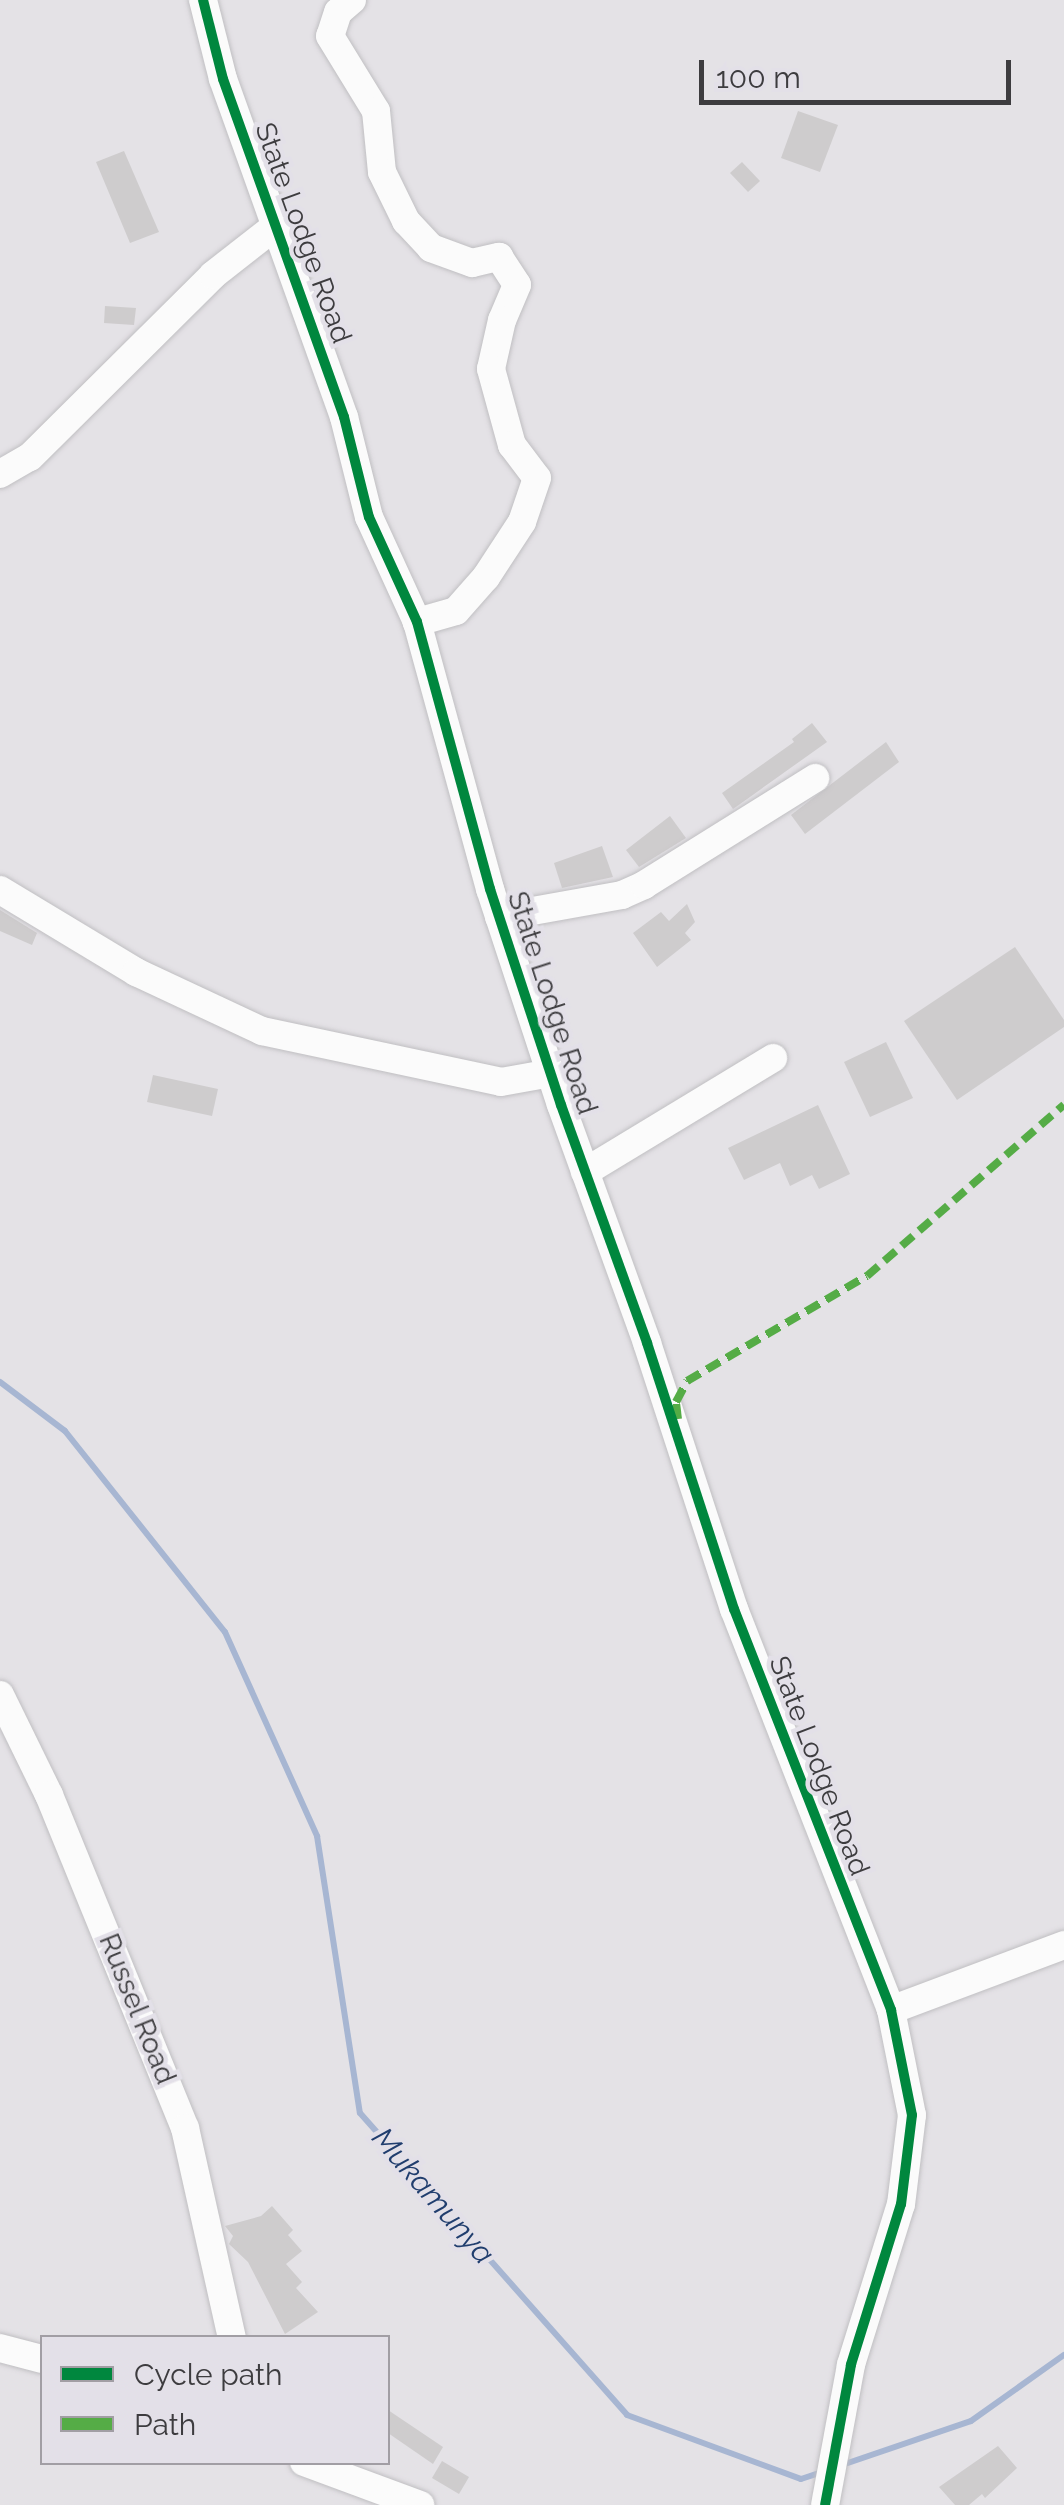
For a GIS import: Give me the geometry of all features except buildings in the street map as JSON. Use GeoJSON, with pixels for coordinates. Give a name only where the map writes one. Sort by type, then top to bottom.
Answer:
{"type":"FeatureCollection","features":[{"type":"Feature","properties":{"kind":"street","name":"State Lodge Road"},"geometry":{"type":"LineString","coordinates":[[203,0],[223,79],[344,417],[369,517],[417,622],[499,917],[550,1073],[734,1610],[891,2010],[912,2115],[901,2204],[852,2365],[832,2448],[825,2505]]}},
{"type":"Feature","properties":{"kind":"street"},"geometry":{"type":"LineString","coordinates":[[352,0],[338,12],[330,36],[376,111],[382,172],[406,221],[430,248],[472,263],[499,257],[517,285],[502,320],[491,368],[512,445],[537,478],[522,522],[486,577],[456,611],[417,622]]}},
{"type":"Feature","properties":{"kind":"street"},"geometry":{"type":"LineString","coordinates":[[0,474],[30,457],[213,274],[278,224]]}},
{"type":"Feature","properties":{"kind":"street"},"geometry":{"type":"LineString","coordinates":[[499,917],[622,895],[815,778]]}},
{"type":"Feature","properties":{"kind":"street"},"geometry":{"type":"LineString","coordinates":[[0,890],[136,972],[262,1031],[500,1082],[550,1073]]}},
{"type":"Feature","properties":{"kind":"street"},"geometry":{"type":"LineString","coordinates":[[585,1172],[772,1058]]}},
{"type":"Feature","properties":{"kind":"street","name":"Russel Road"},"geometry":{"type":"LineString","coordinates":[[0,1695],[49,1795],[185,2128],[231,2335]]}},
{"type":"Feature","properties":{"kind":"street"},"geometry":{"type":"LineString","coordinates":[[891,2010],[1064,1945]]}},
{"type":"Feature","properties":{"kind":"street"},"geometry":{"type":"LineString","coordinates":[[0,2348],[40,2358]]}},
{"type":"Feature","properties":{"kind":"street"},"geometry":{"type":"LineString","coordinates":[[312,2465],[420,2505]]}},
{"type":"Feature","properties":{"kind":"waterway","name":"Mukamunya"},"geometry":{"type":"LineString","coordinates":[[0,1382],[65,1431],[225,1632],[317,1836],[360,2113],[627,2415],[801,2479],[822,2472]]}},
{"type":"Feature","properties":{"kind":"waterway","name":"Mukamunya"},"geometry":{"type":"LineString","coordinates":[[839,2466],[971,2421],[1064,2355]]}},
{"type":"Feature","properties":{"kind":"marked path"},"geometry":{"type":"LineString","coordinates":[[678,1419],[676,1402],[687,1381],[867,1276],[1064,1105]]}},
{"type":"Feature","properties":{"kind":"cycle path"},"geometry":{"type":"LineString","coordinates":[[203,0],[223,79],[344,417],[369,517],[417,622],[490,889],[561,1105],[647,1343],[734,1609],[891,2010],[912,2115],[901,2204],[851,2365],[825,2505]]}}]}
